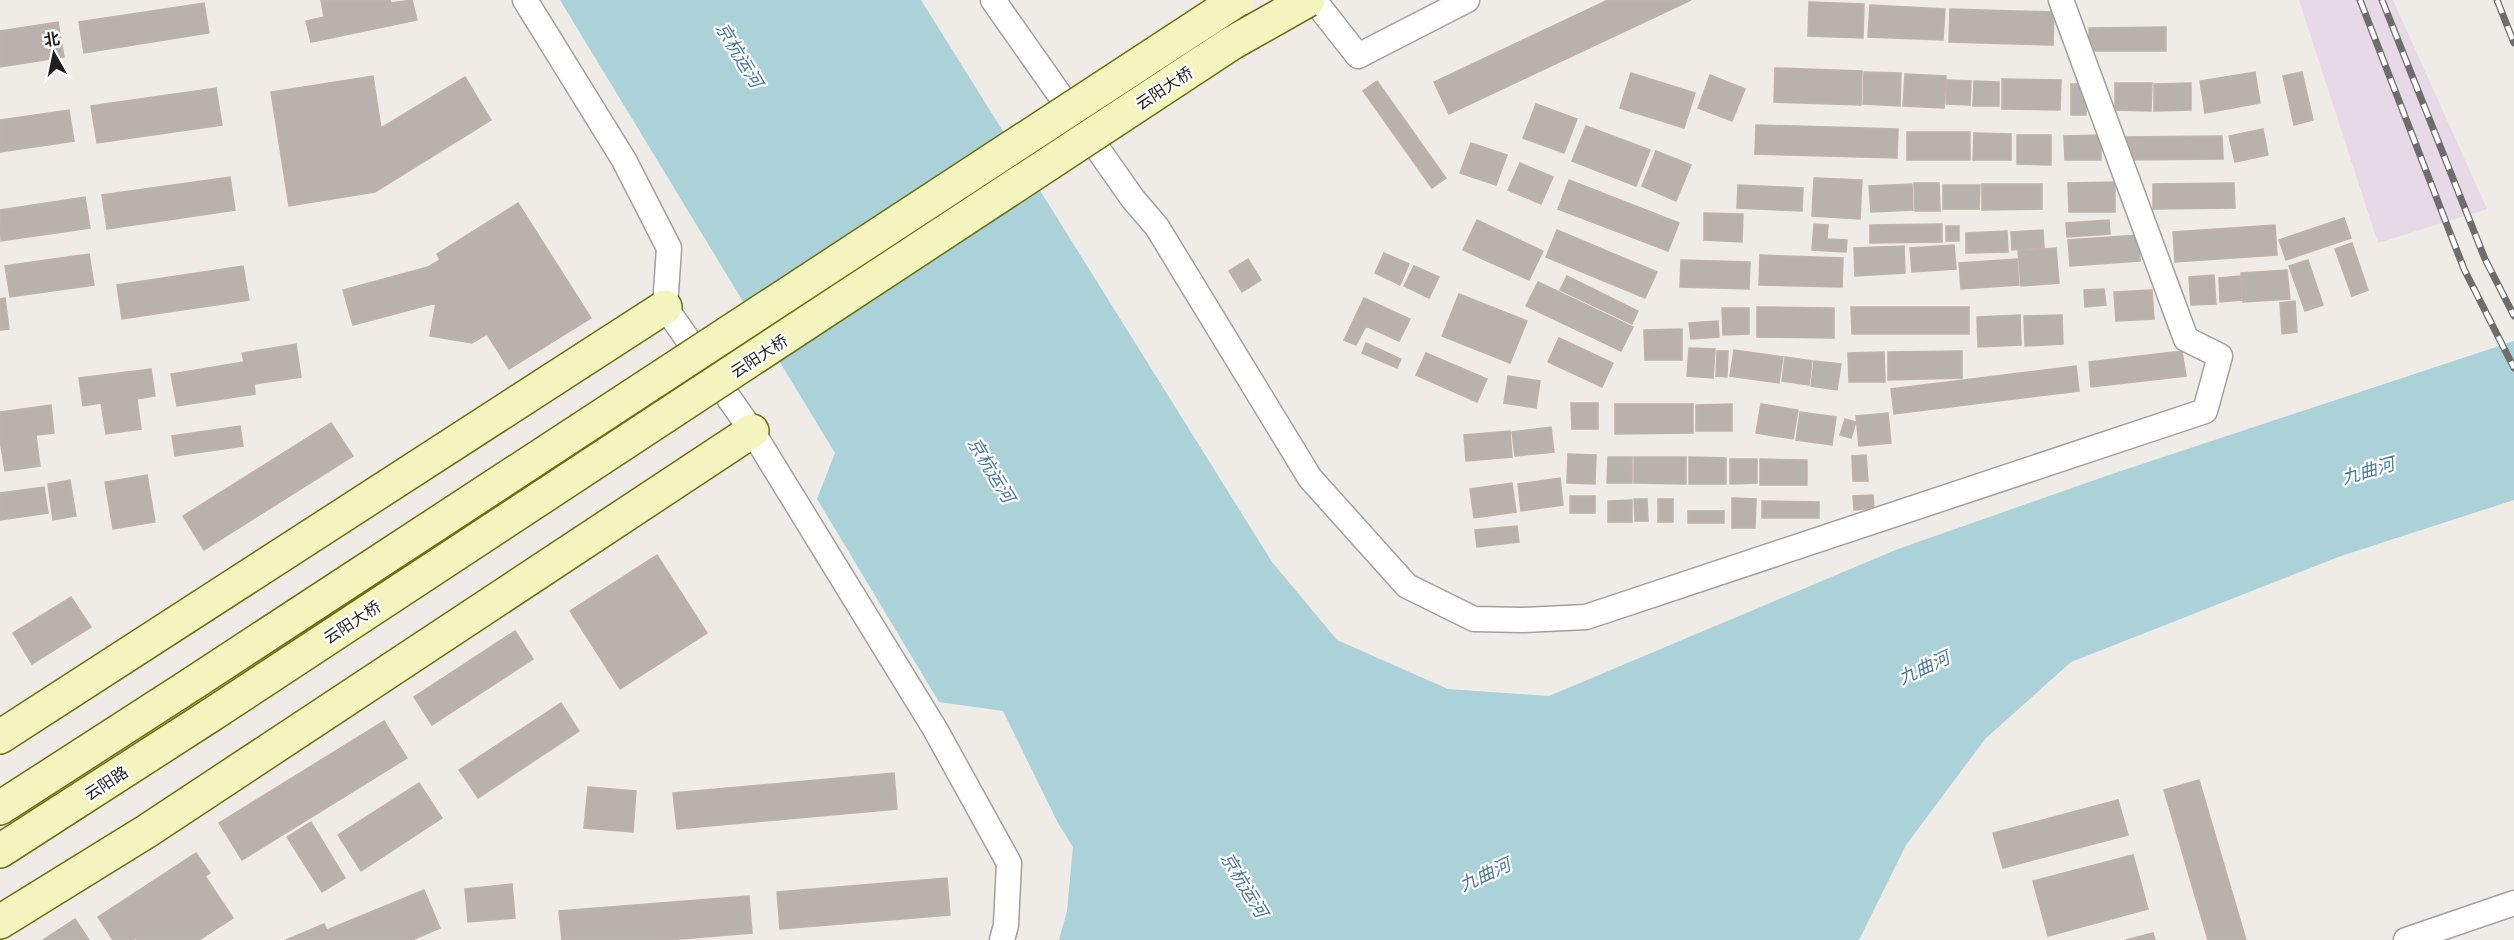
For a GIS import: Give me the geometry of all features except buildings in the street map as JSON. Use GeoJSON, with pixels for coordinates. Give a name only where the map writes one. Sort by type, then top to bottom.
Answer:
{"type":"FeatureCollection","features":[{"type":"Feature","properties":{"kind":"street"},"geometry":{"type":"LineString","coordinates":[[525,0],[624,160],[669,248],[665,306],[752,430],[936,729],[1010,863],[1006,925],[1002,940]]}},
{"type":"Feature","properties":{"kind":"street"},"geometry":{"type":"LineString","coordinates":[[993,0],[1133,199],[1158,227],[1310,478],[1407,586],[1474,619],[1523,620],[1586,616],[2205,411],[2220,356],[2186,339],[2061,0]]}},
{"type":"Feature","properties":{"kind":"street","name":"云阳大桥"},"geometry":{"type":"LineString","coordinates":[[0,808],[1237,0]]}},
{"type":"Feature","properties":{"kind":"street","name":"云阳大桥"},"geometry":{"type":"LineString","coordinates":[[211,714],[1232,43],[1308,0]]}},
{"type":"Feature","properties":{"kind":"street"},"geometry":{"type":"LineString","coordinates":[[1314,0],[1358,56],[1467,0]]}},
{"type":"Feature","properties":{"kind":"street"},"geometry":{"type":"LineString","coordinates":[[0,737],[665,306]]}},
{"type":"Feature","properties":{"kind":"street"},"geometry":{"type":"LineString","coordinates":[[0,922],[147,831],[752,430]]}},
{"type":"Feature","properties":{"kind":"street","name":"云阳路"},"geometry":{"type":"LineString","coordinates":[[0,851],[211,714]]}},
{"type":"Feature","properties":{"kind":"street"},"geometry":{"type":"LineString","coordinates":[[2406,940],[2514,903]]}},
{"type":"Feature","properties":{"kind":"shaded area"},"geometry":{"type":"Polygon","coordinates":[[[2299,0],[2393,0],[2487,209],[2378,243],[2299,0]]]}},
{"type":"Feature","properties":{"kind":"water"},"geometry":{"type":"Polygon","coordinates":[[[560,0],[921,0],[1272,562],[1337,640],[1448,689],[1549,696],[1898,549],[2112,474],[2514,341],[2514,500],[2341,556],[2071,662],[1985,739],[1906,845],[1859,940],[1059,940],[1067,911],[1073,847],[1058,823],[1003,711],[939,702],[817,499],[835,453],[560,0]]]}},
{"type":"Feature","properties":{"kind":"railway"},"geometry":{"type":"LineString","coordinates":[[2360,0],[2464,269],[2514,368]]}},
{"type":"Feature","properties":{"kind":"railway"},"geometry":{"type":"LineString","coordinates":[[2382,0],[2485,259],[2514,316]]}},
{"type":"Feature","properties":{"kind":"railway"},"geometry":{"type":"LineString","coordinates":[[2497,0],[2514,43]]}},
{"type":"Feature","properties":{"kind":"water label","name":"京杭运河"},"geometry":{"type":"Point","coordinates":[739,55]}},
{"type":"Feature","properties":{"kind":"water label","name":"京杭运河"},"geometry":{"type":"Point","coordinates":[991,470]}},
{"type":"Feature","properties":{"kind":"water label","name":"九曲河"},"geometry":{"type":"Point","coordinates":[2368,471]}},
{"type":"Feature","properties":{"kind":"water label","name":"九曲河"},"geometry":{"type":"Point","coordinates":[1924,668]}},
{"type":"Feature","properties":{"kind":"water label","name":"九曲河"},"geometry":{"type":"Point","coordinates":[1485,875]}},
{"type":"Feature","properties":{"kind":"water label","name":"京杭运河"},"geometry":{"type":"Point","coordinates":[1244,885]}}]}
